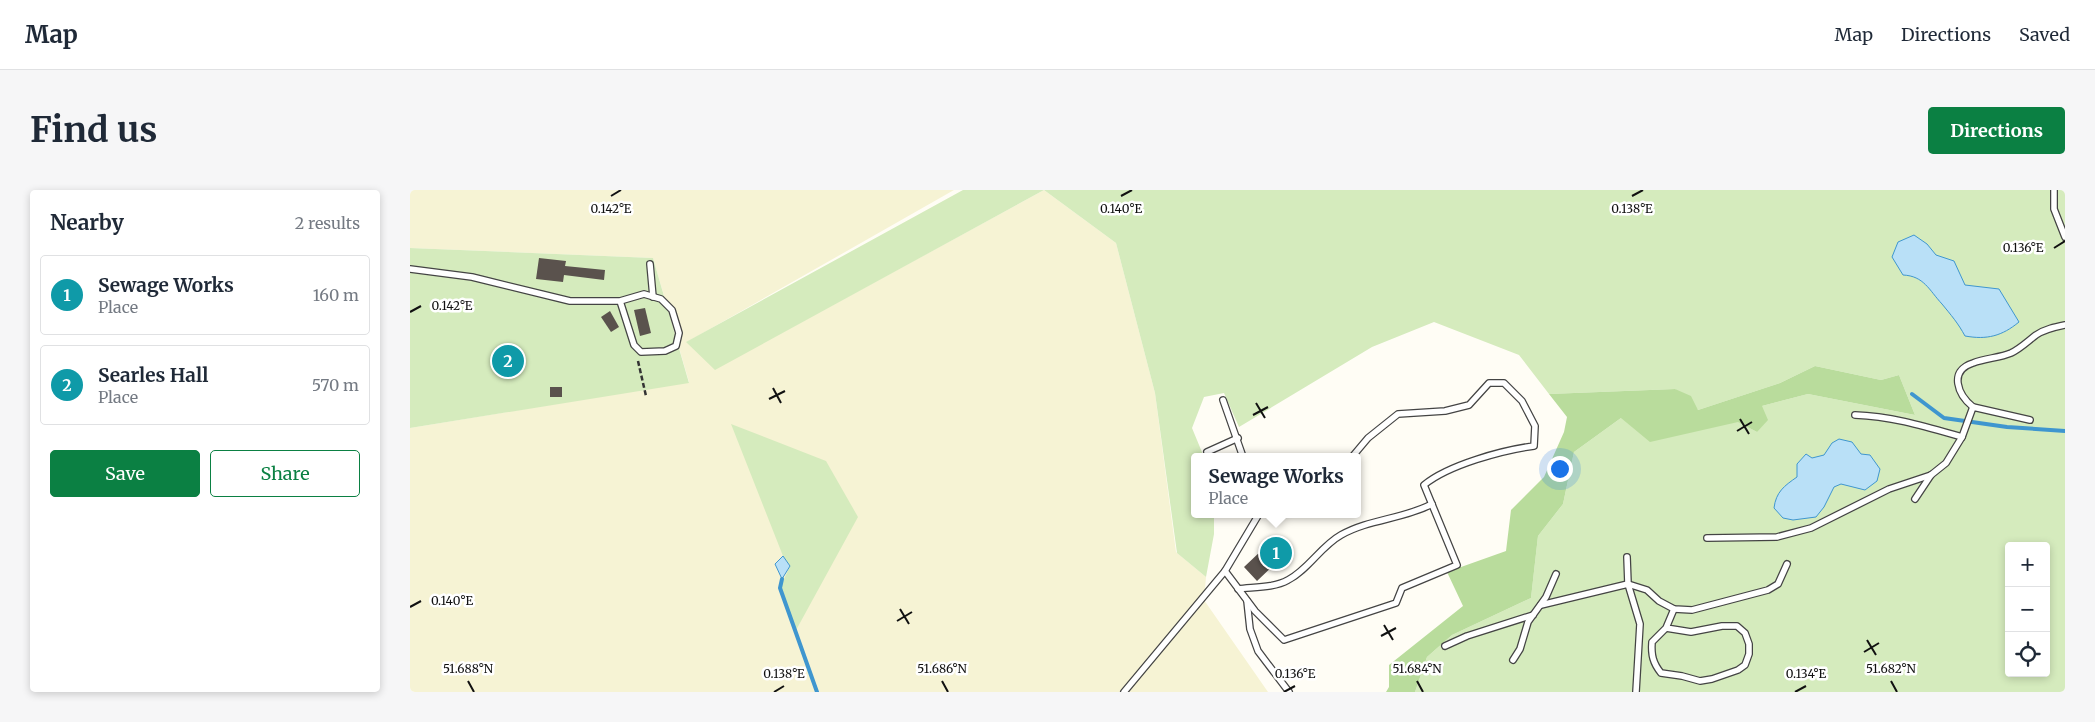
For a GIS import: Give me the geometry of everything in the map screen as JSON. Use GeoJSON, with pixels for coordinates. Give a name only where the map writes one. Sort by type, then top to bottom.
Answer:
{"type":"FeatureCollection","features":[{"type":"Feature","properties":{"kind":"lane"},"geometry":{"type":"LineString","coordinates":[[2054,190],[2054,209],[2065,237]]}},
{"type":"Feature","properties":{"kind":"lane"},"geometry":{"type":"LineString","coordinates":[[650,264],[653,297]]}},
{"type":"Feature","properties":{"kind":"lane"},"geometry":{"type":"LineString","coordinates":[[410,269],[472,277],[570,301],[620,301],[644,294],[661,299],[672,310],[679,333],[676,346],[665,351],[641,352],[634,345],[620,301]]}},
{"type":"Feature","properties":{"kind":"lane"},"geometry":{"type":"LineString","coordinates":[[2030,420],[1972,409],[1963,399],[1958,389],[1958,378],[1964,368],[1973,362],[1992,360],[2011,353],[2042,332],[2065,325]]}},
{"type":"Feature","properties":{"kind":"lane"},"geometry":{"type":"LineString","coordinates":[[1225,571],[1247,600],[1284,640],[1396,603],[1402,588],[1457,565],[1424,485],[1437,474],[1513,449],[1534,446],[1535,426],[1522,401],[1504,383],[1489,383],[1469,405],[1445,411],[1398,414],[1368,438],[1355,453]]}},
{"type":"Feature","properties":{"kind":"lane"},"geometry":{"type":"LineString","coordinates":[[1224,400],[1242,453]]}},
{"type":"Feature","properties":{"kind":"lane"},"geometry":{"type":"LineString","coordinates":[[1916,499],[1931,475],[1946,463],[1962,437],[1972,409]]}},
{"type":"Feature","properties":{"kind":"lane"},"geometry":{"type":"LineString","coordinates":[[1855,415],[1874,415],[1912,422],[1962,437]]}},
{"type":"Feature","properties":{"kind":"lane"},"geometry":{"type":"LineString","coordinates":[[1207,452],[1238,438]]}},
{"type":"Feature","properties":{"kind":"lane"},"geometry":{"type":"LineString","coordinates":[[1707,538],[1777,537],[1811,528],[1889,489],[1931,475]]}},
{"type":"Feature","properties":{"kind":"lane"},"geometry":{"type":"LineString","coordinates":[[1238,588],[1265,586],[1288,581],[1340,535],[1414,513],[1432,504]]}},
{"type":"Feature","properties":{"kind":"lane"},"geometry":{"type":"LineString","coordinates":[[1124,692],[1225,571],[1256,518]]}},
{"type":"Feature","properties":{"kind":"lane"},"geometry":{"type":"LineString","coordinates":[[1627,557],[1628,584],[1640,624],[1636,692]]}},
{"type":"Feature","properties":{"kind":"lane"},"geometry":{"type":"LineString","coordinates":[[1541,605],[1628,584],[1647,590],[1659,601],[1674,609],[1692,610],[1768,590],[1778,584],[1787,564]]}},
{"type":"Feature","properties":{"kind":"lane"},"geometry":{"type":"LineString","coordinates":[[1512,660],[1520,649],[1533,615],[1541,605],[1556,574]]}},
{"type":"Feature","properties":{"kind":"lane"},"geometry":{"type":"LineString","coordinates":[[1247,600],[1250,629],[1258,651],[1289,692]]}},
{"type":"Feature","properties":{"kind":"lane"},"geometry":{"type":"LineString","coordinates":[[1666,628],[1691,632],[1722,626],[1737,626],[1745,633],[1749,644],[1749,654],[1745,665],[1738,670],[1700,681],[1661,673],[1654,665],[1651,654],[1652,642],[1666,628],[1674,609]]}},
{"type":"Feature","properties":{"kind":"lane"},"geometry":{"type":"LineString","coordinates":[[1445,646],[1483,630],[1533,615]]}},
{"type":"Feature","properties":{"kind":"path"},"geometry":{"type":"LineString","coordinates":[[634,345],[646,396]]}},
{"type":"Feature","properties":{"kind":"shaded area"},"geometry":{"type":"Polygon","coordinates":[[[410,190],[954,190],[687,342],[715,369],[1044,190],[1116,243],[1155,393],[1176,552],[1206,577],[1204,600],[1268,692],[410,692],[410,428],[689,382],[653,258],[410,248],[410,190]]]}},
{"type":"Feature","properties":{"kind":"green space"},"geometry":{"type":"Polygon","coordinates":[[[963,190],[1044,190],[715,370],[686,342],[963,190]]]}},
{"type":"Feature","properties":{"kind":"green space"},"geometry":{"type":"Polygon","coordinates":[[[1044,190],[2065,190],[2065,692],[1415,692],[1427,657],[1452,635],[1531,598],[1538,536],[1563,504],[1574,452],[1621,418],[1735,420],[1757,432],[1762,406],[1808,394],[1915,415],[1899,375],[1881,380],[1815,366],[1780,383],[1698,410],[1675,389],[1549,394],[1519,355],[1434,322],[1372,347],[1239,427],[1224,393],[1204,397],[1192,428],[1202,453],[1191,453],[1191,518],[1214,518],[1214,534],[1206,577],[1177,553],[1155,393],[1116,243],[1044,190]]]}},
{"type":"Feature","properties":{"kind":"green space"},"geometry":{"type":"Polygon","coordinates":[[[410,248],[653,258],[689,383],[410,428],[410,248]]]}},
{"type":"Feature","properties":{"kind":"green space"},"geometry":{"type":"Polygon","coordinates":[[[1815,366],[1881,380],[1899,375],[1915,415],[1808,394],[1762,406],[1768,420],[1757,432],[1738,422],[1650,442],[1621,418],[1574,452],[1563,504],[1538,536],[1531,598],[1452,635],[1427,657],[1415,692],[1386,692],[1389,687],[1389,665],[1463,606],[1447,572],[1506,551],[1511,510],[1544,477],[1564,432],[1567,417],[1549,394],[1675,389],[1691,396],[1698,410],[1780,383],[1815,366]]]}},
{"type":"Feature","properties":{"kind":"green space"},"geometry":{"type":"Polygon","coordinates":[[[731,424],[826,461],[858,517],[795,632],[780,588],[790,566],[783,556],[731,424]]]}},
{"type":"Feature","properties":{"kind":"water"},"geometry":{"type":"Polygon","coordinates":[[[1914,235],[1927,244],[1936,255],[1954,261],[1965,285],[1999,289],[2019,322],[2006,331],[1994,336],[1965,336],[1954,319],[1929,289],[1916,278],[1903,275],[1892,257],[1898,242],[1914,235]]]}},
{"type":"Feature","properties":{"kind":"water"},"geometry":{"type":"Polygon","coordinates":[[[1839,439],[1852,442],[1861,454],[1870,455],[1880,469],[1877,481],[1865,490],[1841,484],[1834,487],[1824,507],[1816,517],[1793,520],[1783,518],[1774,508],[1775,502],[1781,490],[1797,477],[1797,464],[1806,454],[1812,458],[1824,455],[1832,443],[1839,439]]]}},
{"type":"Feature","properties":{"kind":"water"},"geometry":{"type":"Polygon","coordinates":[[[783,556],[790,566],[782,579],[775,564],[783,556]]]}},
{"type":"Feature","properties":{"kind":"building"},"geometry":{"type":"Polygon","coordinates":[[[539,258],[566,261],[565,266],[605,270],[604,280],[564,275],[563,282],[536,279],[539,258]]]}},
{"type":"Feature","properties":{"kind":"building"},"geometry":{"type":"Polygon","coordinates":[[[645,308],[651,333],[640,336],[634,310],[645,308]]]}},
{"type":"Feature","properties":{"kind":"building"},"geometry":{"type":"Polygon","coordinates":[[[610,311],[619,327],[611,332],[601,317],[610,311]]]}},
{"type":"Feature","properties":{"kind":"building"},"geometry":{"type":"Polygon","coordinates":[[[507,344],[519,371],[508,376],[496,348],[507,344]]]}},
{"type":"Feature","properties":{"kind":"building"},"geometry":{"type":"Polygon","coordinates":[[[550,387],[562,387],[562,397],[550,397],[550,387]]]}},
{"type":"Feature","properties":{"kind":"building"},"geometry":{"type":"Polygon","coordinates":[[[1271,538],[1292,559],[1282,569],[1276,563],[1257,581],[1244,567],[1262,550],[1260,548],[1271,538]]]}},
{"type":"Feature","properties":{"kind":"waterway"},"geometry":{"type":"LineString","coordinates":[[1912,394],[1944,418],[2007,427],[2065,431]]}},
{"type":"Feature","properties":{"kind":"waterway"},"geometry":{"type":"LineString","coordinates":[[782,579],[780,588],[817,692]]}},
{"type":"Feature","properties":{"kind":"place","name":"Searles Hall"},"geometry":{"type":"Point","coordinates":[508,361]}},
{"type":"Feature","properties":{"kind":"place","name":"Sewage Works"},"geometry":{"type":"Point","coordinates":[1276,553]}}]}
